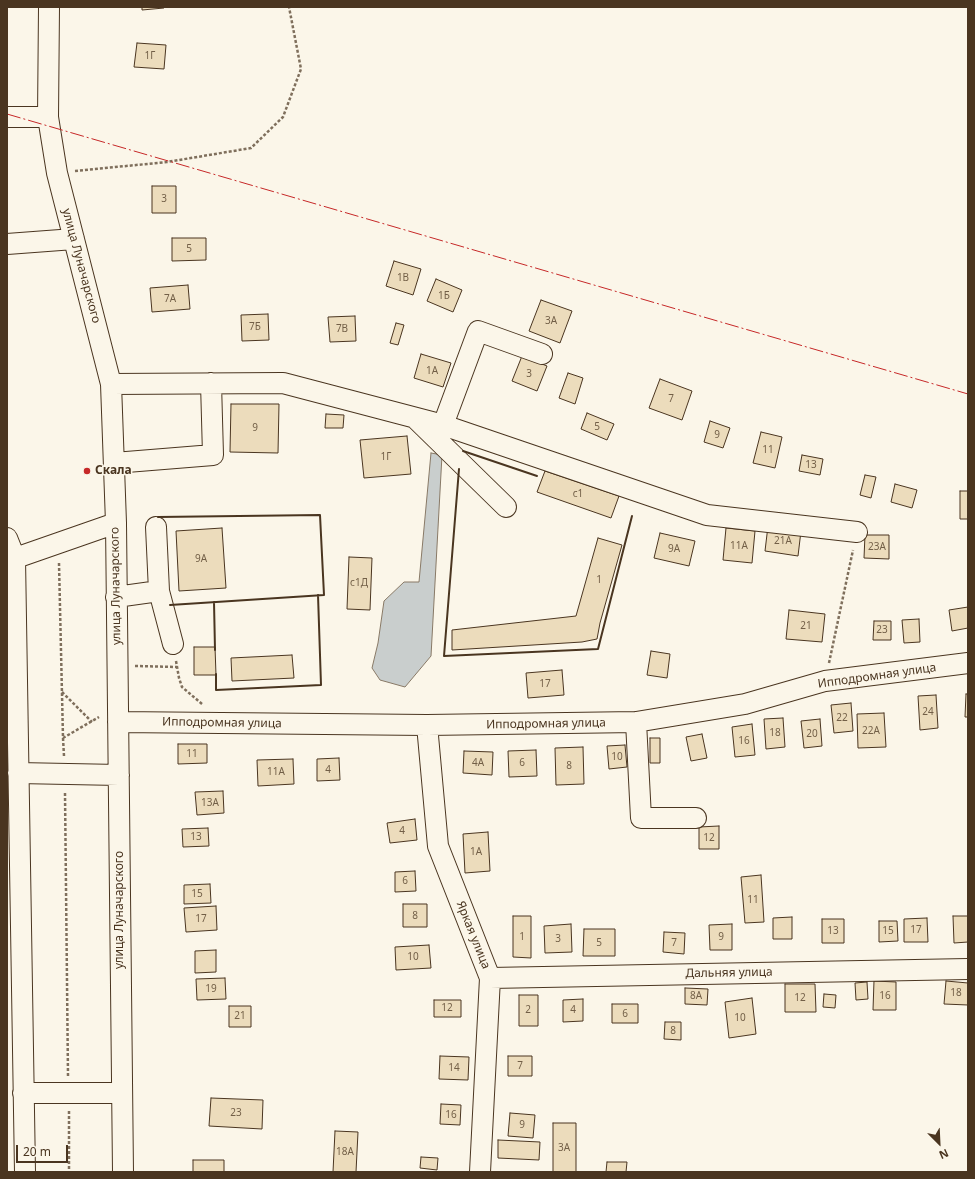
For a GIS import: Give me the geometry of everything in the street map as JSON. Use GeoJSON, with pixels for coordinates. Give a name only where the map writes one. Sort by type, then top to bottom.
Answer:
{"type":"FeatureCollection","features":[{"type":"Feature","properties":{"kind":"street","name":"улица Луначарского"},"geometry":{"type":"LineString","coordinates":[[49,7],[48,117],[57,173],[112,384],[116,523],[117,665],[110,719],[119,775],[122,1172]]}},
{"type":"Feature","properties":{"kind":"street"},"geometry":{"type":"LineString","coordinates":[[7,118],[48,117]]}},
{"type":"Feature","properties":{"kind":"street"},"geometry":{"type":"LineString","coordinates":[[7,244],[74,239]]}},
{"type":"Feature","properties":{"kind":"street"},"geometry":{"type":"LineString","coordinates":[[443,425],[478,331],[542,354]]}},
{"type":"Feature","properties":{"kind":"street"},"geometry":{"type":"LineString","coordinates":[[114,463],[213,455],[211,383]]}},
{"type":"Feature","properties":{"kind":"street"},"geometry":{"type":"LineString","coordinates":[[112,384],[284,383],[443,425],[707,515],[857,532]]}},
{"type":"Feature","properties":{"kind":"street"},"geometry":{"type":"LineString","coordinates":[[414,418],[506,507]]}},
{"type":"Feature","properties":{"kind":"street"},"geometry":{"type":"LineString","coordinates":[[11,560],[116,523]]}},
{"type":"Feature","properties":{"kind":"street"},"geometry":{"type":"LineString","coordinates":[[156,527],[159,591],[173,644]]}},
{"type":"Feature","properties":{"kind":"street"},"geometry":{"type":"LineString","coordinates":[[7,538],[11,560],[18,773],[25,1172]]}},
{"type":"Feature","properties":{"kind":"street"},"geometry":{"type":"LineString","coordinates":[[116,596],[159,591]]}},
{"type":"Feature","properties":{"kind":"street","name":"Ипподромная улица"},"geometry":{"type":"LineString","coordinates":[[110,719],[214,723],[427,725],[636,722],[745,704],[825,681],[968,663]]}},
{"type":"Feature","properties":{"kind":"street"},"geometry":{"type":"LineString","coordinates":[[636,722],[641,818],[696,818]]}},
{"type":"Feature","properties":{"kind":"street","name":"Яркая улица"},"geometry":{"type":"LineString","coordinates":[[427,725],[438,846],[490,978],[480,1172]]}},
{"type":"Feature","properties":{"kind":"street"},"geometry":{"type":"LineString","coordinates":[[18,773],[119,775]]}},
{"type":"Feature","properties":{"kind":"street","name":"Дальняя улица"},"geometry":{"type":"LineString","coordinates":[[490,978],[968,969]]}},
{"type":"Feature","properties":{"kind":"street"},"geometry":{"type":"LineString","coordinates":[[23,1093],[121,1093]]}},
{"type":"Feature","properties":{"kind":"path"},"geometry":{"type":"LineString","coordinates":[[57,173],[167,162],[251,148],[283,117],[301,69],[289,7]]}},
{"type":"Feature","properties":{"kind":"path"},"geometry":{"type":"LineString","coordinates":[[825,681],[857,532]]}},
{"type":"Feature","properties":{"kind":"path"},"geometry":{"type":"LineString","coordinates":[[58,543],[64,738],[69,1172]]}},
{"type":"Feature","properties":{"kind":"path"},"geometry":{"type":"LineString","coordinates":[[173,644],[182,687],[208,710],[214,723]]}},
{"type":"Feature","properties":{"kind":"path"},"geometry":{"type":"LineString","coordinates":[[117,665],[177,668]]}},
{"type":"Feature","properties":{"kind":"path"},"geometry":{"type":"LineString","coordinates":[[62,692],[92,722]]}},
{"type":"Feature","properties":{"kind":"path"},"geometry":{"type":"LineString","coordinates":[[64,738],[92,722],[110,719]]}},
{"type":"Feature","properties":{"kind":"shaded area"},"geometry":{"type":"Polygon","coordinates":[[[431,453],[442,455],[431,656],[405,687],[380,680],[372,668],[378,643],[384,601],[404,582],[419,582],[431,453]]]}},
{"type":"Feature","properties":{"kind":"building"},"geometry":{"type":"Polygon","coordinates":[[[142,7],[164,7],[164,8],[142,10],[142,7]]]}},
{"type":"Feature","properties":{"kind":"building"},"geometry":{"type":"Polygon","coordinates":[[[137,43],[166,45],[164,69],[134,67],[137,43]]]}},
{"type":"Feature","properties":{"kind":"building"},"geometry":{"type":"Polygon","coordinates":[[[152,186],[176,186],[176,213],[152,213],[152,186]]]}},
{"type":"Feature","properties":{"kind":"building"},"geometry":{"type":"Polygon","coordinates":[[[172,238],[206,238],[206,260],[172,261],[172,238]]]}},
{"type":"Feature","properties":{"kind":"building"},"geometry":{"type":"Polygon","coordinates":[[[394,261],[421,269],[413,295],[386,286],[394,261]]]}},
{"type":"Feature","properties":{"kind":"building"},"geometry":{"type":"Polygon","coordinates":[[[436,279],[462,290],[453,312],[427,301],[436,279]]]}},
{"type":"Feature","properties":{"kind":"building"},"geometry":{"type":"Polygon","coordinates":[[[188,285],[190,309],[152,312],[150,288],[188,285]]]}},
{"type":"Feature","properties":{"kind":"building"},"geometry":{"type":"Polygon","coordinates":[[[541,300],[572,311],[560,343],[529,331],[541,300]]]}},
{"type":"Feature","properties":{"kind":"building"},"geometry":{"type":"Polygon","coordinates":[[[268,314],[269,340],[242,341],[241,315],[268,314]]]}},
{"type":"Feature","properties":{"kind":"building"},"geometry":{"type":"Polygon","coordinates":[[[355,316],[356,341],[330,342],[328,317],[355,316]]]}},
{"type":"Feature","properties":{"kind":"building"},"geometry":{"type":"Polygon","coordinates":[[[396,323],[404,325],[398,345],[390,343],[396,323]]]}},
{"type":"Feature","properties":{"kind":"building"},"geometry":{"type":"Polygon","coordinates":[[[421,354],[451,363],[443,387],[414,378],[421,354]]]}},
{"type":"Feature","properties":{"kind":"building"},"geometry":{"type":"Polygon","coordinates":[[[522,356],[547,366],[537,391],[512,381],[522,356]]]}},
{"type":"Feature","properties":{"kind":"building"},"geometry":{"type":"Polygon","coordinates":[[[568,373],[583,378],[575,404],[559,398],[568,373]]]}},
{"type":"Feature","properties":{"kind":"building"},"geometry":{"type":"Polygon","coordinates":[[[660,379],[692,391],[682,420],[649,408],[660,379]]]}},
{"type":"Feature","properties":{"kind":"building"},"geometry":{"type":"Polygon","coordinates":[[[231,404],[279,404],[278,453],[230,452],[231,404]]]}},
{"type":"Feature","properties":{"kind":"building"},"geometry":{"type":"Polygon","coordinates":[[[587,413],[614,424],[607,440],[581,429],[587,413]]]}},
{"type":"Feature","properties":{"kind":"building"},"geometry":{"type":"Polygon","coordinates":[[[326,414],[344,415],[343,428],[325,428],[326,414]]]}},
{"type":"Feature","properties":{"kind":"building"},"geometry":{"type":"Polygon","coordinates":[[[710,421],[730,428],[723,448],[704,442],[710,421]]]}},
{"type":"Feature","properties":{"kind":"building"},"geometry":{"type":"Polygon","coordinates":[[[761,432],[782,437],[775,468],[753,463],[761,432]]]}},
{"type":"Feature","properties":{"kind":"building"},"geometry":{"type":"Polygon","coordinates":[[[407,436],[411,474],[364,478],[360,440],[407,436]]]}},
{"type":"Feature","properties":{"kind":"building"},"geometry":{"type":"Polygon","coordinates":[[[802,455],[823,459],[820,475],[799,471],[802,455]]]}},
{"type":"Feature","properties":{"kind":"building"},"geometry":{"type":"Polygon","coordinates":[[[545,471],[619,496],[611,518],[537,492],[545,471]]]}},
{"type":"Feature","properties":{"kind":"building"},"geometry":{"type":"Polygon","coordinates":[[[865,475],[876,477],[871,498],[860,495],[865,475]]]}},
{"type":"Feature","properties":{"kind":"building"},"geometry":{"type":"Polygon","coordinates":[[[895,484],[917,490],[912,508],[891,502],[895,484]]]}},
{"type":"Feature","properties":{"kind":"building"},"geometry":{"type":"Polygon","coordinates":[[[960,491],[968,491],[968,519],[960,519],[960,491]]]}},
{"type":"Feature","properties":{"kind":"building"},"geometry":{"type":"Polygon","coordinates":[[[768,526],[801,531],[798,556],[765,551],[768,526]]]}},
{"type":"Feature","properties":{"kind":"building"},"geometry":{"type":"Polygon","coordinates":[[[222,528],[226,588],[179,591],[176,531],[222,528]]]}},
{"type":"Feature","properties":{"kind":"building"},"geometry":{"type":"Polygon","coordinates":[[[726,528],[755,531],[752,563],[723,560],[726,528]]]}},
{"type":"Feature","properties":{"kind":"building"},"geometry":{"type":"Polygon","coordinates":[[[660,533],[695,541],[689,566],[654,558],[660,533]]]}},
{"type":"Feature","properties":{"kind":"building"},"geometry":{"type":"Polygon","coordinates":[[[865,535],[889,535],[889,559],[864,558],[865,535]]]}},
{"type":"Feature","properties":{"kind":"building"},"geometry":{"type":"Polygon","coordinates":[[[598,538],[622,545],[600,623],[597,639],[582,642],[452,650],[452,630],[576,616],[598,538]]]}},
{"type":"Feature","properties":{"kind":"building"},"geometry":{"type":"Polygon","coordinates":[[[349,557],[372,558],[370,610],[347,609],[349,557]]]}},
{"type":"Feature","properties":{"kind":"building"},"geometry":{"type":"Polygon","coordinates":[[[968,607],[968,628],[952,631],[949,610],[968,607]]]}},
{"type":"Feature","properties":{"kind":"building"},"geometry":{"type":"Polygon","coordinates":[[[789,610],[825,614],[822,642],[786,639],[789,610]]]}},
{"type":"Feature","properties":{"kind":"building"},"geometry":{"type":"Polygon","coordinates":[[[919,619],[920,642],[904,643],[902,620],[919,619]]]}},
{"type":"Feature","properties":{"kind":"building"},"geometry":{"type":"Polygon","coordinates":[[[874,621],[891,621],[891,640],[873,640],[874,621]]]}},
{"type":"Feature","properties":{"kind":"building"},"geometry":{"type":"Polygon","coordinates":[[[194,647],[215,647],[216,675],[194,675],[194,647]]]}},
{"type":"Feature","properties":{"kind":"building"},"geometry":{"type":"Polygon","coordinates":[[[651,651],[670,654],[667,678],[647,675],[651,651]]]}},
{"type":"Feature","properties":{"kind":"building"},"geometry":{"type":"Polygon","coordinates":[[[292,655],[294,678],[232,681],[231,658],[292,655]]]}},
{"type":"Feature","properties":{"kind":"building"},"geometry":{"type":"Polygon","coordinates":[[[562,670],[564,695],[528,698],[526,673],[562,670]]]}},
{"type":"Feature","properties":{"kind":"building"},"geometry":{"type":"Polygon","coordinates":[[[966,694],[968,694],[968,717],[965,717],[966,694]]]}},
{"type":"Feature","properties":{"kind":"building"},"geometry":{"type":"Polygon","coordinates":[[[936,695],[938,728],[920,730],[918,696],[936,695]]]}},
{"type":"Feature","properties":{"kind":"building"},"geometry":{"type":"Polygon","coordinates":[[[851,703],[853,731],[834,733],[831,705],[851,703]]]}},
{"type":"Feature","properties":{"kind":"building"},"geometry":{"type":"Polygon","coordinates":[[[884,713],[886,747],[858,748],[857,714],[884,713]]]}},
{"type":"Feature","properties":{"kind":"building"},"geometry":{"type":"Polygon","coordinates":[[[783,718],[785,747],[766,749],[764,719],[783,718]]]}},
{"type":"Feature","properties":{"kind":"building"},"geometry":{"type":"Polygon","coordinates":[[[820,719],[822,746],[804,748],[801,721],[820,719]]]}},
{"type":"Feature","properties":{"kind":"building"},"geometry":{"type":"Polygon","coordinates":[[[752,724],[755,755],[735,757],[732,727],[752,724]]]}},
{"type":"Feature","properties":{"kind":"building"},"geometry":{"type":"Polygon","coordinates":[[[702,734],[707,758],[691,761],[686,737],[702,734]]]}},
{"type":"Feature","properties":{"kind":"building"},"geometry":{"type":"Polygon","coordinates":[[[650,738],[660,738],[660,763],[650,763],[650,738]]]}},
{"type":"Feature","properties":{"kind":"building"},"geometry":{"type":"Polygon","coordinates":[[[178,744],[207,744],[207,763],[178,764],[178,744]]]}},
{"type":"Feature","properties":{"kind":"building"},"geometry":{"type":"Polygon","coordinates":[[[625,745],[627,767],[609,769],[607,746],[625,745]]]}},
{"type":"Feature","properties":{"kind":"building"},"geometry":{"type":"Polygon","coordinates":[[[583,747],[584,784],[556,785],[555,748],[583,747]]]}},
{"type":"Feature","properties":{"kind":"building"},"geometry":{"type":"Polygon","coordinates":[[[536,750],[537,776],[509,777],[508,751],[536,750]]]}},
{"type":"Feature","properties":{"kind":"building"},"geometry":{"type":"Polygon","coordinates":[[[464,751],[493,752],[492,775],[463,773],[464,751]]]}},
{"type":"Feature","properties":{"kind":"building"},"geometry":{"type":"Polygon","coordinates":[[[339,758],[340,780],[317,781],[317,759],[339,758]]]}},
{"type":"Feature","properties":{"kind":"building"},"geometry":{"type":"Polygon","coordinates":[[[293,759],[294,784],[258,786],[257,760],[293,759]]]}},
{"type":"Feature","properties":{"kind":"building"},"geometry":{"type":"Polygon","coordinates":[[[223,791],[224,813],[197,815],[195,792],[223,791]]]}},
{"type":"Feature","properties":{"kind":"building"},"geometry":{"type":"Polygon","coordinates":[[[415,819],[417,840],[390,843],[387,823],[415,819]]]}},
{"type":"Feature","properties":{"kind":"building"},"geometry":{"type":"Polygon","coordinates":[[[719,826],[719,849],[699,849],[699,827],[719,826]]]}},
{"type":"Feature","properties":{"kind":"building"},"geometry":{"type":"Polygon","coordinates":[[[208,828],[209,846],[183,847],[182,829],[208,828]]]}},
{"type":"Feature","properties":{"kind":"building"},"geometry":{"type":"Polygon","coordinates":[[[488,832],[490,871],[465,873],[463,834],[488,832]]]}},
{"type":"Feature","properties":{"kind":"building"},"geometry":{"type":"Polygon","coordinates":[[[415,871],[416,891],[395,892],[395,872],[415,871]]]}},
{"type":"Feature","properties":{"kind":"building"},"geometry":{"type":"Polygon","coordinates":[[[761,875],[764,922],[745,923],[741,877],[761,875]]]}},
{"type":"Feature","properties":{"kind":"building"},"geometry":{"type":"Polygon","coordinates":[[[210,884],[211,903],[184,904],[184,885],[210,884]]]}},
{"type":"Feature","properties":{"kind":"building"},"geometry":{"type":"Polygon","coordinates":[[[403,904],[427,904],[427,927],[403,927],[403,904]]]}},
{"type":"Feature","properties":{"kind":"building"},"geometry":{"type":"Polygon","coordinates":[[[216,906],[217,930],[186,932],[184,908],[216,906]]]}},
{"type":"Feature","properties":{"kind":"building"},"geometry":{"type":"Polygon","coordinates":[[[513,916],[531,916],[531,958],[513,957],[513,916]]]}},
{"type":"Feature","properties":{"kind":"building"},"geometry":{"type":"Polygon","coordinates":[[[953,916],[968,916],[968,942],[954,943],[953,916]]]}},
{"type":"Feature","properties":{"kind":"building"},"geometry":{"type":"Polygon","coordinates":[[[792,917],[792,939],[773,939],[773,918],[792,917]]]}},
{"type":"Feature","properties":{"kind":"building"},"geometry":{"type":"Polygon","coordinates":[[[927,918],[928,942],[904,942],[904,919],[927,918]]]}},
{"type":"Feature","properties":{"kind":"building"},"geometry":{"type":"Polygon","coordinates":[[[822,919],[844,919],[844,943],[822,943],[822,919]]]}},
{"type":"Feature","properties":{"kind":"building"},"geometry":{"type":"Polygon","coordinates":[[[879,921],[897,921],[898,941],[879,942],[879,921]]]}},
{"type":"Feature","properties":{"kind":"building"},"geometry":{"type":"Polygon","coordinates":[[[571,924],[572,952],[545,953],[544,926],[571,924]]]}},
{"type":"Feature","properties":{"kind":"building"},"geometry":{"type":"Polygon","coordinates":[[[732,924],[732,950],[710,950],[709,925],[732,924]]]}},
{"type":"Feature","properties":{"kind":"building"},"geometry":{"type":"Polygon","coordinates":[[[584,929],[615,929],[615,956],[583,956],[584,929]]]}},
{"type":"Feature","properties":{"kind":"building"},"geometry":{"type":"Polygon","coordinates":[[[664,932],[685,933],[684,954],[663,952],[664,932]]]}},
{"type":"Feature","properties":{"kind":"building"},"geometry":{"type":"Polygon","coordinates":[[[429,945],[431,968],[396,970],[395,947],[429,945]]]}},
{"type":"Feature","properties":{"kind":"building"},"geometry":{"type":"Polygon","coordinates":[[[216,950],[216,972],[195,973],[195,951],[216,950]]]}},
{"type":"Feature","properties":{"kind":"building"},"geometry":{"type":"Polygon","coordinates":[[[225,978],[226,999],[197,1000],[196,979],[225,978]]]}},
{"type":"Feature","properties":{"kind":"building"},"geometry":{"type":"Polygon","coordinates":[[[874,981],[896,982],[896,1010],[873,1010],[874,981]]]}},
{"type":"Feature","properties":{"kind":"building"},"geometry":{"type":"Polygon","coordinates":[[[946,981],[968,983],[968,1005],[944,1004],[946,981]]]}},
{"type":"Feature","properties":{"kind":"building"},"geometry":{"type":"Polygon","coordinates":[[[867,982],[868,999],[856,1000],[855,983],[867,982]]]}},
{"type":"Feature","properties":{"kind":"building"},"geometry":{"type":"Polygon","coordinates":[[[785,984],[815,984],[816,1012],[785,1012],[785,984]]]}},
{"type":"Feature","properties":{"kind":"building"},"geometry":{"type":"Polygon","coordinates":[[[685,988],[708,989],[707,1005],[685,1004],[685,988]]]}},
{"type":"Feature","properties":{"kind":"building"},"geometry":{"type":"Polygon","coordinates":[[[824,994],[836,995],[835,1008],[823,1007],[824,994]]]}},
{"type":"Feature","properties":{"kind":"building"},"geometry":{"type":"Polygon","coordinates":[[[519,995],[538,995],[538,1026],[519,1026],[519,995]]]}},
{"type":"Feature","properties":{"kind":"building"},"geometry":{"type":"Polygon","coordinates":[[[752,998],[756,1034],[729,1038],[725,1002],[752,998]]]}},
{"type":"Feature","properties":{"kind":"building"},"geometry":{"type":"Polygon","coordinates":[[[583,999],[583,1021],[563,1022],[563,1000],[583,999]]]}},
{"type":"Feature","properties":{"kind":"building"},"geometry":{"type":"Polygon","coordinates":[[[434,1000],[461,1000],[461,1017],[434,1017],[434,1000]]]}},
{"type":"Feature","properties":{"kind":"building"},"geometry":{"type":"Polygon","coordinates":[[[612,1004],[638,1004],[638,1023],[612,1023],[612,1004]]]}},
{"type":"Feature","properties":{"kind":"building"},"geometry":{"type":"Polygon","coordinates":[[[229,1006],[251,1006],[251,1027],[229,1027],[229,1006]]]}},
{"type":"Feature","properties":{"kind":"building"},"geometry":{"type":"Polygon","coordinates":[[[665,1022],[681,1022],[681,1040],[664,1039],[665,1022]]]}},
{"type":"Feature","properties":{"kind":"building"},"geometry":{"type":"Polygon","coordinates":[[[440,1056],[469,1057],[468,1080],[439,1079],[440,1056]]]}},
{"type":"Feature","properties":{"kind":"building"},"geometry":{"type":"Polygon","coordinates":[[[508,1056],[532,1056],[532,1076],[508,1076],[508,1056]]]}},
{"type":"Feature","properties":{"kind":"building"},"geometry":{"type":"Polygon","coordinates":[[[211,1098],[263,1100],[262,1129],[209,1126],[211,1098]]]}},
{"type":"Feature","properties":{"kind":"building"},"geometry":{"type":"Polygon","coordinates":[[[441,1104],[461,1105],[460,1125],[440,1124],[441,1104]]]}},
{"type":"Feature","properties":{"kind":"building"},"geometry":{"type":"Polygon","coordinates":[[[510,1113],[535,1115],[533,1138],[508,1136],[510,1113]]]}},
{"type":"Feature","properties":{"kind":"building"},"geometry":{"type":"Polygon","coordinates":[[[553,1123],[576,1123],[576,1172],[553,1172],[553,1123]]]}},
{"type":"Feature","properties":{"kind":"building"},"geometry":{"type":"Polygon","coordinates":[[[335,1131],[358,1132],[356,1172],[333,1172],[335,1131]]]}},
{"type":"Feature","properties":{"kind":"building"},"geometry":{"type":"Polygon","coordinates":[[[498,1140],[540,1142],[539,1160],[498,1158],[498,1140]]]}},
{"type":"Feature","properties":{"kind":"building"},"geometry":{"type":"Polygon","coordinates":[[[421,1157],[438,1158],[437,1170],[420,1168],[421,1157]]]}},
{"type":"Feature","properties":{"kind":"building"},"geometry":{"type":"Polygon","coordinates":[[[193,1160],[224,1160],[224,1172],[193,1172],[193,1160]]]}},
{"type":"Feature","properties":{"kind":"building"},"geometry":{"type":"Polygon","coordinates":[[[607,1162],[627,1162],[626,1172],[606,1172],[607,1162]]]}},
{"type":"Feature","properties":{"kind":"wall"},"geometry":{"type":"LineString","coordinates":[[463,451],[537,476]]}},
{"type":"Feature","properties":{"kind":"wall"},"geometry":{"type":"LineString","coordinates":[[459,469],[444,656],[598,649],[632,516]]}},
{"type":"Feature","properties":{"kind":"wall"},"geometry":{"type":"LineString","coordinates":[[158,517],[320,515],[324,595],[170,605]]}},
{"type":"Feature","properties":{"kind":"wall"},"geometry":{"type":"LineString","coordinates":[[216,674],[216,690],[321,685],[318,595]]}},
{"type":"Feature","properties":{"kind":"wall"},"geometry":{"type":"LineString","coordinates":[[214,602],[215,650]]}},
{"type":"Feature","properties":{"kind":"power"},"geometry":{"type":"LineString","coordinates":[[7,114],[968,394]]}},
{"type":"Feature","properties":{"kind":"place","name":"Скала"},"geometry":{"type":"Point","coordinates":[87,471]}}]}
